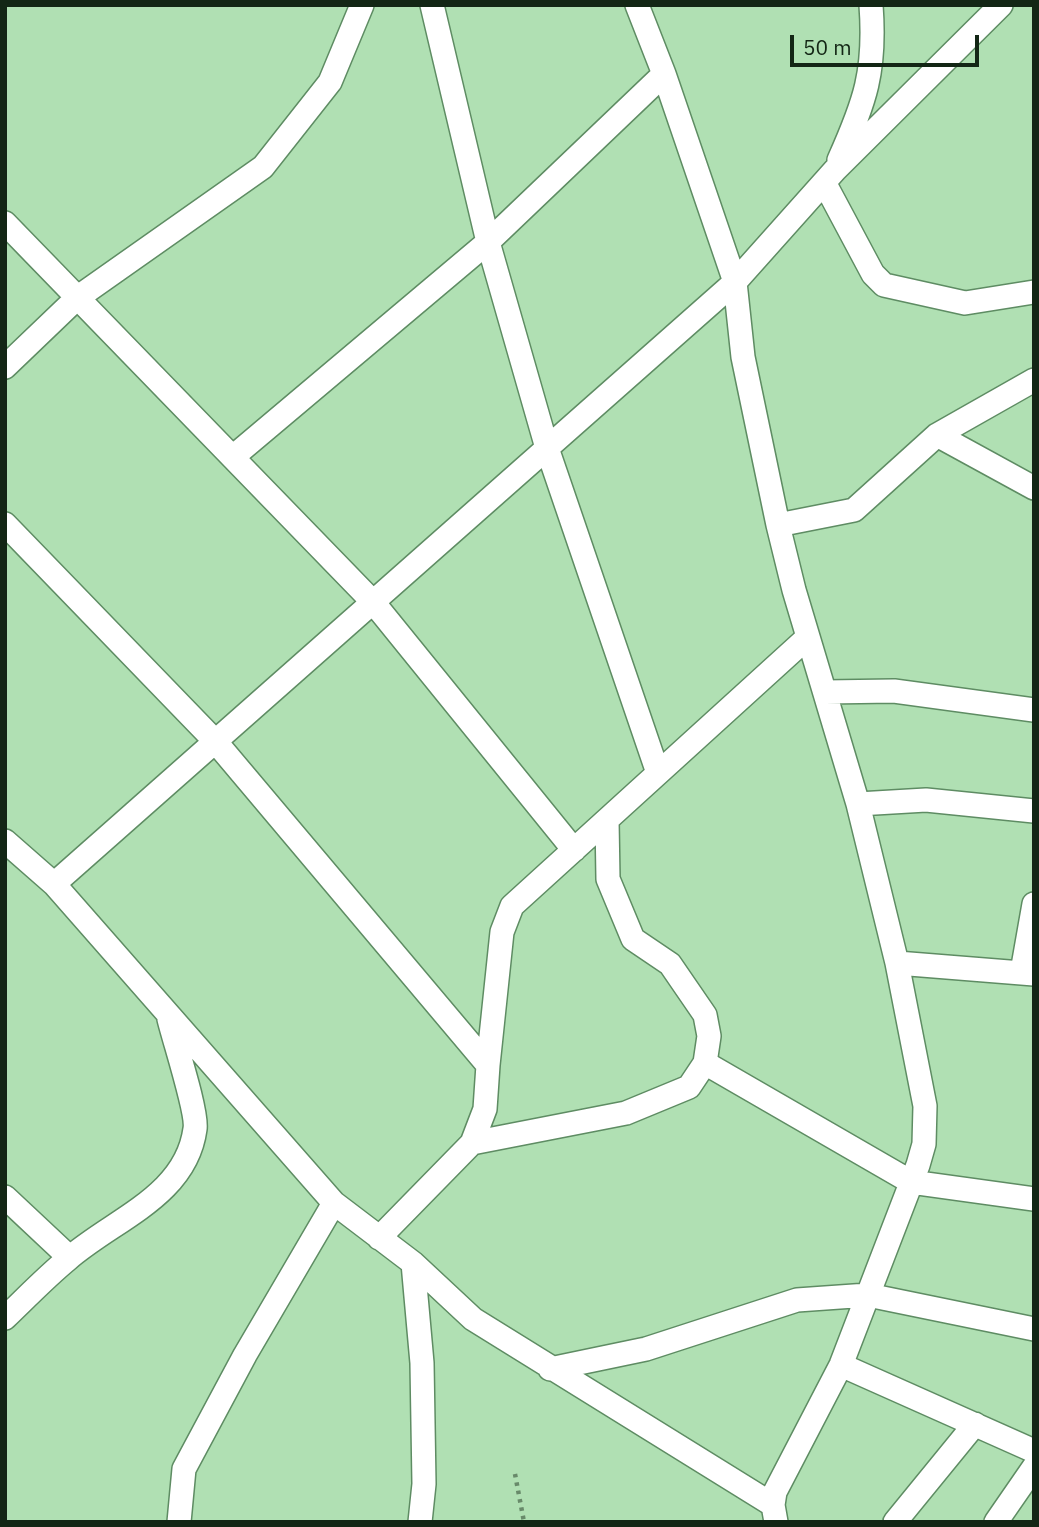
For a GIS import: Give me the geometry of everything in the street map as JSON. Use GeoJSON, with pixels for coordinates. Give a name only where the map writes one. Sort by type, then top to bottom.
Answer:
{"type":"FeatureCollection","features":[{"type":"Feature","properties":{"kind":"street"},"geometry":{"type":"LineString","coordinates":[[5,367],[76,298],[262,167],[330,82],[362,5]]}},
{"type":"Feature","properties":{"kind":"street"},"geometry":{"type":"LineString","coordinates":[[432,5],[488,242],[547,448],[658,774]]}},
{"type":"Feature","properties":{"kind":"street"},"geometry":{"type":"LineString","coordinates":[[5,841],[54,884],[334,1203],[413,1263],[473,1319],[775,1513],[783,1475],[841,1365],[911,1182],[924,1144],[925,1106],[897,963],[858,804],[808,638],[778,525],[743,357],[735,282],[664,74],[637,5]]}},
{"type":"Feature","properties":{"kind":"street"},"geometry":{"type":"LineString","coordinates":[[871,5],[873,58],[869,86],[830,177],[873,274],[884,285],[965,303],[1034,292]]}},
{"type":"Feature","properties":{"kind":"street"},"geometry":{"type":"LineString","coordinates":[[54,884],[735,282],[830,177],[1001,5]]}},
{"type":"Feature","properties":{"kind":"street"},"geometry":{"type":"LineString","coordinates":[[234,456],[488,242],[664,74]]}},
{"type":"Feature","properties":{"kind":"street"},"geometry":{"type":"LineString","coordinates":[[5,223],[373,602],[574,850]]}},
{"type":"Feature","properties":{"kind":"street"},"geometry":{"type":"LineString","coordinates":[[778,525],[854,510],[937,435],[1034,380]]}},
{"type":"Feature","properties":{"kind":"street"},"geometry":{"type":"LineString","coordinates":[[937,435],[1034,488]]}},
{"type":"Feature","properties":{"kind":"street"},"geometry":{"type":"LineString","coordinates":[[5,524],[215,741],[488,1065]]}},
{"type":"Feature","properties":{"kind":"street"},"geometry":{"type":"LineString","coordinates":[[379,1238],[472,1143],[485,1109],[505,918],[512,906],[808,638]]}},
{"type":"Feature","properties":{"kind":"street"},"geometry":{"type":"LineString","coordinates":[[825,692],[894,691],[1034,710]]}},
{"type":"Feature","properties":{"kind":"street"},"geometry":{"type":"LineString","coordinates":[[858,804],[926,800],[1034,811]]}},
{"type":"Feature","properties":{"kind":"street"},"geometry":{"type":"LineString","coordinates":[[472,1143],[626,1113],[689,1087],[705,1063],[709,1036],[705,1015],[670,964],[633,939],[608,879],[607,820]]}},
{"type":"Feature","properties":{"kind":"street"},"geometry":{"type":"LineString","coordinates":[[897,963],[1028,973],[1034,904]]}},
{"type":"Feature","properties":{"kind":"street"},"geometry":{"type":"LineString","coordinates":[[5,1318],[69,1257],[141,1208],[174,1180],[188,1160],[196,1126],[167,1013]]}},
{"type":"Feature","properties":{"kind":"street"},"geometry":{"type":"LineString","coordinates":[[705,1063],[911,1182],[1034,1199]]}},
{"type":"Feature","properties":{"kind":"street"},"geometry":{"type":"LineString","coordinates":[[5,1197],[69,1257]]}},
{"type":"Feature","properties":{"kind":"street"},"geometry":{"type":"LineString","coordinates":[[179,1522],[184,1469],[245,1355],[334,1203]]}},
{"type":"Feature","properties":{"kind":"street"},"geometry":{"type":"LineString","coordinates":[[413,1263],[422,1363],[425,1484],[420,1522]]}},
{"type":"Feature","properties":{"kind":"street"},"geometry":{"type":"LineString","coordinates":[[550,1369],[646,1349],[797,1300],[869,1295],[1034,1329]]}},
{"type":"Feature","properties":{"kind":"street"},"geometry":{"type":"LineString","coordinates":[[841,1365],[1034,1451]]}},
{"type":"Feature","properties":{"kind":"street"},"geometry":{"type":"LineString","coordinates":[[895,1522],[975,1424]]}},
{"type":"Feature","properties":{"kind":"street"},"geometry":{"type":"LineString","coordinates":[[996,1522],[1034,1466]]}},
{"type":"Feature","properties":{"kind":"path"},"geometry":{"type":"LineString","coordinates":[[515,1474],[524,1522]]}}]}
